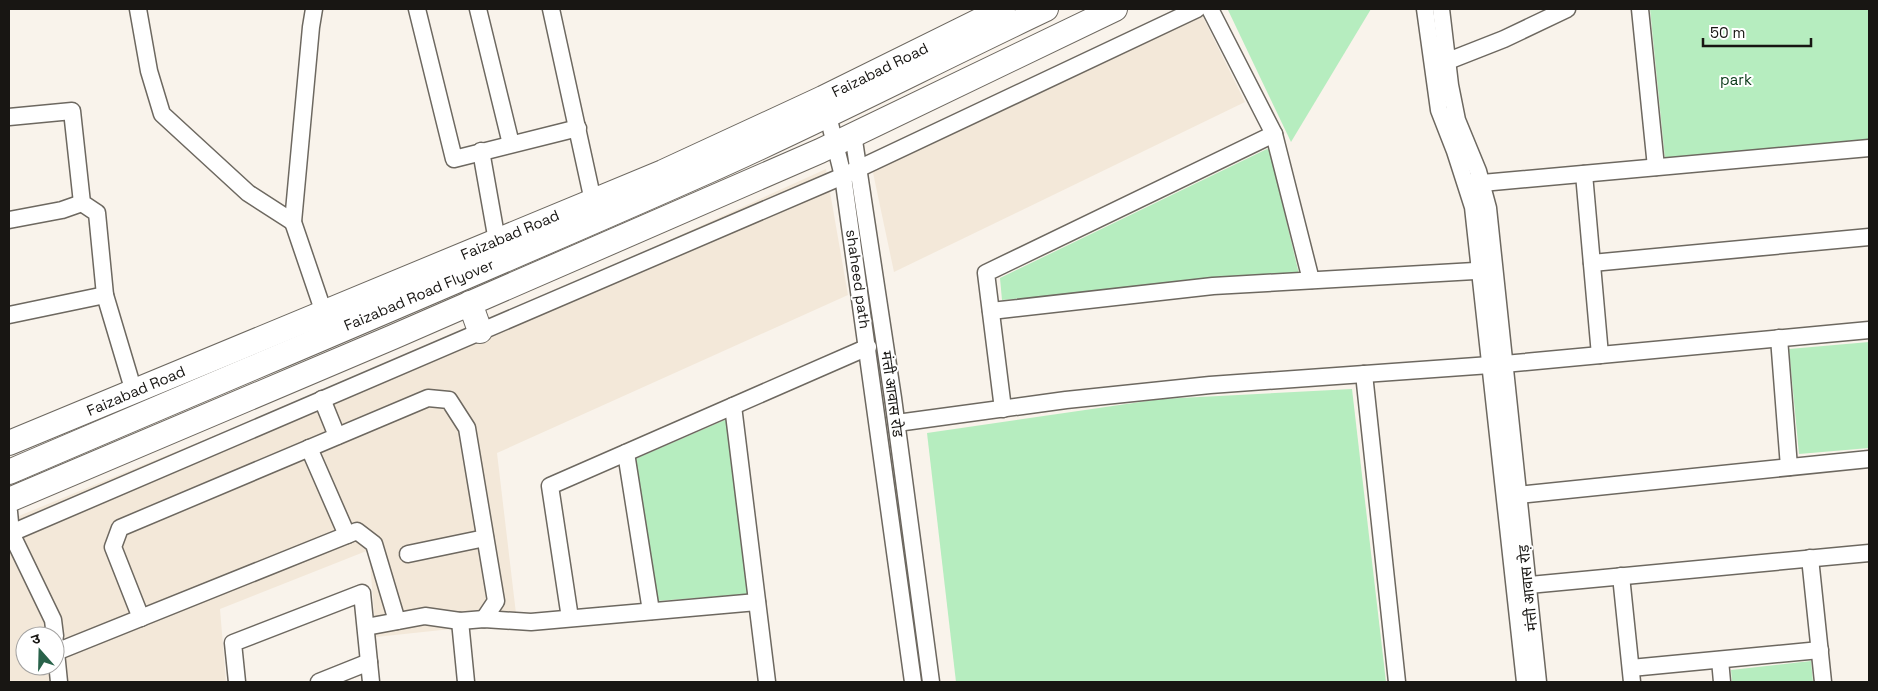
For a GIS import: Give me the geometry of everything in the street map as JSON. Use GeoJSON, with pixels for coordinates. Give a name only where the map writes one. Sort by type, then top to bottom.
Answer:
{"type":"FeatureCollection","features":[{"type":"Feature","properties":{"kind":"highway","name":"Faizabad Road"},"geometry":{"type":"LineString","coordinates":[[9,443],[663,172],[823,98],[1003,9]]}},
{"type":"Feature","properties":{"kind":"highway","name":"Faizabad Road Flyover"},"geometry":{"type":"LineString","coordinates":[[9,472],[689,180],[837,111],[1046,9]]}},
{"type":"Feature","properties":{"kind":"highway"},"geometry":{"type":"LineString","coordinates":[[9,500],[470,303],[843,139],[1115,9]]}},
{"type":"Feature","properties":{"kind":"highway","name":"मंत्ती आवास रोड"},"geometry":{"type":"LineString","coordinates":[[837,111],[843,139]]}},
{"type":"Feature","properties":{"kind":"highway"},"geometry":{"type":"LineString","coordinates":[[470,303],[480,331]]}},
{"type":"Feature","properties":{"kind":"street"},"geometry":{"type":"LineString","coordinates":[[138,9],[149,71],[162,114],[248,193],[293,222]]}},
{"type":"Feature","properties":{"kind":"street"},"geometry":{"type":"LineString","coordinates":[[314,9],[293,222],[324,313]]}},
{"type":"Feature","properties":{"kind":"street"},"geometry":{"type":"LineString","coordinates":[[417,9],[454,159],[578,128]]}},
{"type":"Feature","properties":{"kind":"street"},"geometry":{"type":"LineString","coordinates":[[478,9],[511,144]]}},
{"type":"Feature","properties":{"kind":"street"},"geometry":{"type":"LineString","coordinates":[[551,9],[593,201]]}},
{"type":"Feature","properties":{"kind":"street"},"geometry":{"type":"LineString","coordinates":[[10,533],[859,169],[1197,9]]}},
{"type":"Feature","properties":{"kind":"street"},"geometry":{"type":"LineString","coordinates":[[1210,9],[1274,134],[1311,280]]}},
{"type":"Feature","properties":{"kind":"street"},"geometry":{"type":"LineString","coordinates":[[1425,9],[1440,63]]}},
{"type":"Feature","properties":{"kind":"street"},"geometry":{"type":"LineString","coordinates":[[1440,63],[1441,9]]}},
{"type":"Feature","properties":{"kind":"street"},"geometry":{"type":"LineString","coordinates":[[1440,63],[1504,39],[1567,9]]}},
{"type":"Feature","properties":{"kind":"street"},"geometry":{"type":"LineString","coordinates":[[1640,9],[1656,167]]}},
{"type":"Feature","properties":{"kind":"street","name":"मंत्ती आवास रोड़"},"geometry":{"type":"LineString","coordinates":[[1440,63],[1439,110],[1455,151],[1474,184],[1474,207],[1488,270],[1522,585],[1538,682]]}},
{"type":"Feature","properties":{"kind":"street"},"geometry":{"type":"LineString","coordinates":[[9,118],[72,111],[82,203]]}},
{"type":"Feature","properties":{"kind":"street"},"geometry":{"type":"LineString","coordinates":[[1003,409],[986,273],[1274,134]]}},
{"type":"Feature","properties":{"kind":"street","name":"मंत्ती आवास रोड"},"geometry":{"type":"LineString","coordinates":[[843,139],[859,169],[931,682]]}},
{"type":"Feature","properties":{"kind":"street","name":"shaheed path"},"geometry":{"type":"LineString","coordinates":[[843,139],[843,176],[892,525],[908,682]]}},
{"type":"Feature","properties":{"kind":"street"},"geometry":{"type":"LineString","coordinates":[[1474,184],[1869,148]]}},
{"type":"Feature","properties":{"kind":"street"},"geometry":{"type":"LineString","coordinates":[[481,151],[497,241]]}},
{"type":"Feature","properties":{"kind":"street"},"geometry":{"type":"LineString","coordinates":[[1584,174],[1600,355]]}},
{"type":"Feature","properties":{"kind":"street"},"geometry":{"type":"LineString","coordinates":[[9,220],[62,210],[82,203]]}},
{"type":"Feature","properties":{"kind":"street"},"geometry":{"type":"LineString","coordinates":[[82,203],[97,213],[105,295],[134,392]]}},
{"type":"Feature","properties":{"kind":"street"},"geometry":{"type":"LineString","coordinates":[[1592,263],[1869,237]]}},
{"type":"Feature","properties":{"kind":"street"},"geometry":{"type":"LineString","coordinates":[[991,311],[1213,286],[1488,270]]}},
{"type":"Feature","properties":{"kind":"street"},"geometry":{"type":"LineString","coordinates":[[9,315],[105,295]]}},
{"type":"Feature","properties":{"kind":"street"},"geometry":{"type":"LineString","coordinates":[[896,423],[1210,385],[1498,364],[1869,330]]}},
{"type":"Feature","properties":{"kind":"street"},"geometry":{"type":"LineString","coordinates":[[1779,338],[1789,467]]}},
{"type":"Feature","properties":{"kind":"street"},"geometry":{"type":"LineString","coordinates":[[570,618],[550,486],[868,347]]}},
{"type":"Feature","properties":{"kind":"street"},"geometry":{"type":"LineString","coordinates":[[1364,374],[1397,682]]}},
{"type":"Feature","properties":{"kind":"street"},"geometry":{"type":"LineString","coordinates":[[140,618],[113,547],[120,528],[428,398],[449,400],[467,428],[496,601],[484,619]]}},
{"type":"Feature","properties":{"kind":"street"},"geometry":{"type":"LineString","coordinates":[[322,399],[337,436]]}},
{"type":"Feature","properties":{"kind":"street"},"geometry":{"type":"LineString","coordinates":[[733,406],[767,682]]}},
{"type":"Feature","properties":{"kind":"street"},"geometry":{"type":"LineString","coordinates":[[309,448],[347,535]]}},
{"type":"Feature","properties":{"kind":"street"},"geometry":{"type":"LineString","coordinates":[[626,453],[652,611]]}},
{"type":"Feature","properties":{"kind":"street"},"geometry":{"type":"LineString","coordinates":[[1512,495],[1869,459]]}},
{"type":"Feature","properties":{"kind":"street"},"geometry":{"type":"LineString","coordinates":[[9,512],[10,533],[53,620],[53,626]]}},
{"type":"Feature","properties":{"kind":"street"},"geometry":{"type":"LineString","coordinates":[[892,525],[910,523]]}},
{"type":"Feature","properties":{"kind":"street"},"geometry":{"type":"LineString","coordinates":[[65,644],[140,618],[357,530],[374,544],[397,621]]}},
{"type":"Feature","properties":{"kind":"street"},"geometry":{"type":"LineString","coordinates":[[408,554],[485,538]]}},
{"type":"Feature","properties":{"kind":"street"},"geometry":{"type":"LineString","coordinates":[[1525,682],[1522,585],[1869,553]]}},
{"type":"Feature","properties":{"kind":"street"},"geometry":{"type":"LineString","coordinates":[[1810,558],[1824,682]]}},
{"type":"Feature","properties":{"kind":"street"},"geometry":{"type":"LineString","coordinates":[[1621,576],[1632,675],[1720,660],[1820,650]]}},
{"type":"Feature","properties":{"kind":"street"},"geometry":{"type":"LineString","coordinates":[[237,682],[233,643],[362,593],[371,682]]}},
{"type":"Feature","properties":{"kind":"street"},"geometry":{"type":"LineString","coordinates":[[366,627],[425,616],[460,622],[484,619],[531,622],[757,602]]}},
{"type":"Feature","properties":{"kind":"street"},"geometry":{"type":"LineString","coordinates":[[460,622],[466,682]]}},
{"type":"Feature","properties":{"kind":"street"},"geometry":{"type":"LineString","coordinates":[[1720,660],[1722,682]]}},
{"type":"Feature","properties":{"kind":"street"},"geometry":{"type":"LineString","coordinates":[[319,682],[369,662]]}},
{"type":"Feature","properties":{"kind":"shaded area"},"geometry":{"type":"Polygon","coordinates":[[[1202,15],[1245,102],[894,272],[872,168],[1202,15]]]}},
{"type":"Feature","properties":{"kind":"shaded area"},"geometry":{"type":"Polygon","coordinates":[[[826,169],[848,295],[497,453],[517,622],[376,637],[369,550],[220,609],[226,682],[9,682],[9,520],[465,333],[826,169]]]}},
{"type":"Feature","properties":{"kind":"green space"},"geometry":{"type":"Polygon","coordinates":[[[1371,9],[1291,142],[1228,10],[1371,9]]]}},
{"type":"Feature","properties":{"kind":"green space","name":"park"},"geometry":{"type":"Polygon","coordinates":[[[1650,9],[1868,9],[1869,140],[1665,159],[1650,9]]]}},
{"type":"Feature","properties":{"kind":"green space"},"geometry":{"type":"Polygon","coordinates":[[[1269,148],[1299,274],[1002,300],[1000,278],[1269,148]]]}},
{"type":"Feature","properties":{"kind":"green space"},"geometry":{"type":"Polygon","coordinates":[[[1869,342],[1869,448],[1799,454],[1789,349],[1869,342]]]}},
{"type":"Feature","properties":{"kind":"green space"},"geometry":{"type":"Polygon","coordinates":[[[1352,389],[1386,682],[956,682],[927,433],[1161,399],[1352,389]]]}},
{"type":"Feature","properties":{"kind":"green space"},"geometry":{"type":"Polygon","coordinates":[[[727,419],[748,594],[657,601],[635,459],[727,419]]]}},
{"type":"Feature","properties":{"kind":"green space"},"geometry":{"type":"Polygon","coordinates":[[[1811,661],[1813,682],[1732,682],[1731,670],[1811,661]]]}}]}
